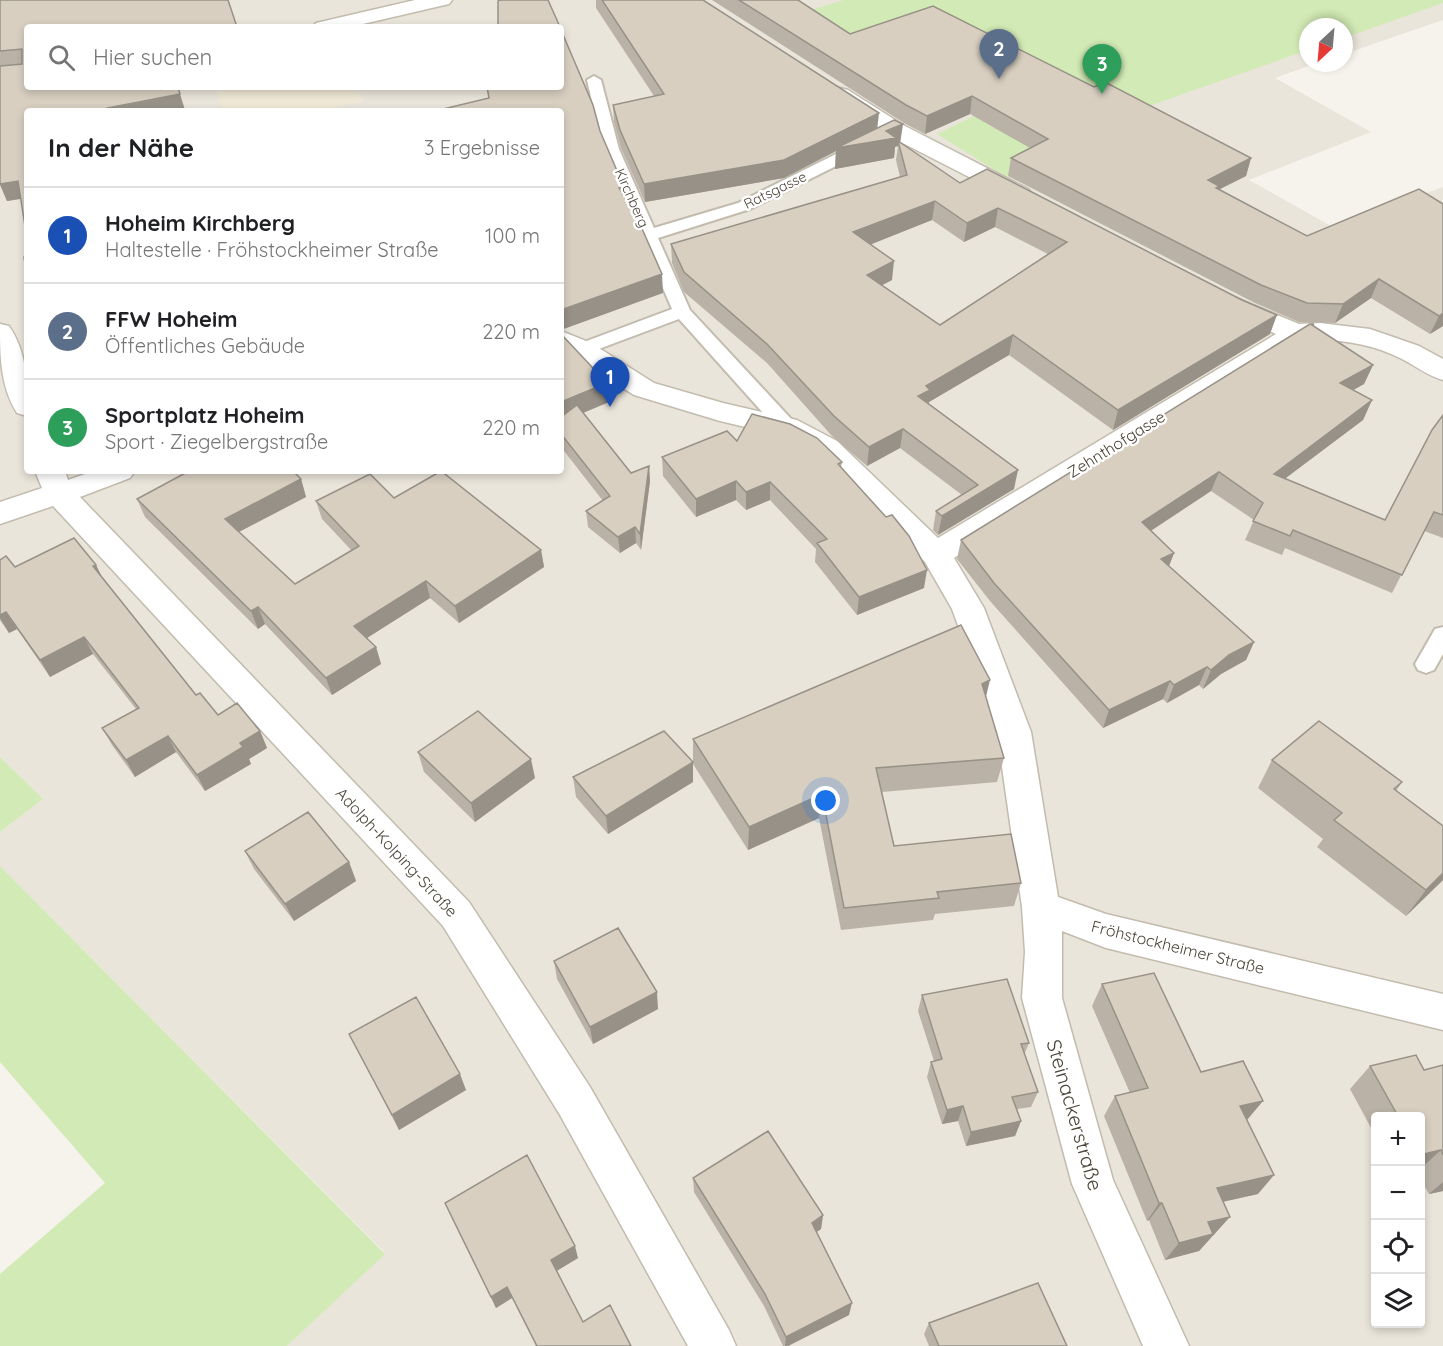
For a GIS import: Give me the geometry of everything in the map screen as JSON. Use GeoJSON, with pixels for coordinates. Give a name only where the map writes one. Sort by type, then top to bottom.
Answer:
{"type":"FeatureCollection","features":[{"type":"Feature","properties":{"kind":"street"},"geometry":{"type":"LineString","coordinates":[[336,24],[442,0]]}},
{"type":"Feature","properties":{"kind":"street"},"geometry":{"type":"LineString","coordinates":[[820,82],[895,130],[1044,207]]}},
{"type":"Feature","properties":{"kind":"street"},"geometry":{"type":"LineString","coordinates":[[1214,294],[1296,333],[1320,331],[1361,335],[1410,352],[1443,371]]}},
{"type":"Feature","properties":{"kind":"street"},"geometry":{"type":"LineString","coordinates":[[0,332],[24,399]]}},
{"type":"Feature","properties":{"kind":"street","name":"Zehnthofgasse"},"geometry":{"type":"LineString","coordinates":[[936,554],[1296,333]]}},
{"type":"Feature","properties":{"kind":"street"},"geometry":{"type":"LineString","coordinates":[[572,344],[644,389],[720,412],[787,427],[827,448],[936,554],[968,608],[1014,732],[1041,907]]}},
{"type":"Feature","properties":{"kind":"street"},"geometry":{"type":"LineString","coordinates":[[0,513],[54,482],[102,480],[114,474]]}},
{"type":"Feature","properties":{"kind":"street","name":"Adolph-Kolping-Straße"},"geometry":{"type":"LineString","coordinates":[[54,482],[456,914],[575,1101],[713,1346]]}},
{"type":"Feature","properties":{"kind":"street","name":"Fröhstockheimer Straße"},"geometry":{"type":"LineString","coordinates":[[1041,907],[1106,931],[1443,1012]]}},
{"type":"Feature","properties":{"kind":"street","name":"Steinackerstraße"},"geometry":{"type":"LineString","coordinates":[[1041,907],[1044,952],[1042,998],[1093,1184],[1166,1346]]}},
{"type":"Feature","properties":{"kind":"lane","name":"Kirchberg"},"geometry":{"type":"LineString","coordinates":[[594,80],[611,149],[682,312],[787,427]]}},
{"type":"Feature","properties":{"kind":"lane","name":"Ratsgasse"},"geometry":{"type":"LineString","coordinates":[[649,236],[744,206],[895,130]]}},
{"type":"Feature","properties":{"kind":"lane"},"geometry":{"type":"LineString","coordinates":[[572,344],[682,312]]}},
{"type":"Feature","properties":{"kind":"lane"},"geometry":{"type":"LineString","coordinates":[[1426,664],[1443,635]]}},
{"type":"Feature","properties":{"kind":"shaded area"},"geometry":{"type":"Polygon","coordinates":[[[0,0],[1443,0],[1443,20],[1353,51],[1353,18],[1299,18],[1299,69],[1275,78],[1371,132],[1249,180],[1333,227],[1443,187],[1443,1346],[287,1346],[385,1253],[0,866],[0,832],[43,799],[0,757],[0,0]]]}},
{"type":"Feature","properties":{"kind":"shaded area"},"geometry":{"type":"Polygon","coordinates":[[[217,90],[358,90],[364,101],[333,108],[222,108],[217,90]]]}},
{"type":"Feature","properties":{"kind":"green space"},"geometry":{"type":"Polygon","coordinates":[[[844,0],[1443,0],[1443,3],[1353,35],[1353,18],[1299,18],[1299,53],[1129,113],[1006,177],[937,134],[1060,74],[1002,38],[971,47],[806,52],[765,23],[844,0]]]}},
{"type":"Feature","properties":{"kind":"green space"},"geometry":{"type":"Polygon","coordinates":[[[0,757],[43,799],[0,832],[0,757]]]}},
{"type":"Feature","properties":{"kind":"green space"},"geometry":{"type":"Polygon","coordinates":[[[0,866],[385,1254],[287,1346],[0,1346],[0,1274],[105,1183],[0,1062],[0,866]]]}},
{"type":"Feature","properties":{"kind":"building"},"geometry":{"type":"Polygon","coordinates":[[[0,0],[228,0],[236,24],[24,24],[24,90],[179,90],[180,94],[107,108],[24,108],[24,220],[18,181],[0,184],[0,66],[22,64],[22,49],[0,51],[0,0]]]}},
{"type":"Feature","properties":{"kind":"building"},"geometry":{"type":"Polygon","coordinates":[[[548,0],[559,24],[498,24],[498,1],[548,0]]]}},
{"type":"Feature","properties":{"kind":"building"},"geometry":{"type":"Polygon","coordinates":[[[602,0],[703,0],[879,113],[784,160],[644,184],[620,130],[613,105],[664,94],[602,0]]]}},
{"type":"Feature","properties":{"kind":"building"},"geometry":{"type":"Polygon","coordinates":[[[739,0],[798,0],[850,34],[933,6],[1094,87],[1105,82],[1251,158],[1208,180],[1219,186],[1216,188],[1307,236],[1419,189],[1443,204],[1443,313],[1439,316],[1379,279],[1343,304],[1307,303],[1261,285],[1011,158],[1048,139],[972,96],[927,116],[739,0]]]}},
{"type":"Feature","properties":{"kind":"building"},"geometry":{"type":"Polygon","coordinates":[[[564,37],[624,187],[619,188],[636,215],[662,274],[564,309],[564,108],[447,108],[489,98],[488,90],[564,90],[564,37]]]}},
{"type":"Feature","properties":{"kind":"building"},"geometry":{"type":"Polygon","coordinates":[[[894,120],[903,124],[886,131],[896,138],[836,148],[894,120]]]}},
{"type":"Feature","properties":{"kind":"building"},"geometry":{"type":"Polygon","coordinates":[[[898,141],[960,183],[987,169],[1242,300],[1277,315],[1118,410],[1013,335],[926,386],[930,390],[918,396],[1018,470],[942,516],[936,511],[978,485],[903,429],[869,447],[834,416],[767,344],[684,272],[671,244],[907,175],[898,141]],[[935,201],[853,232],[894,261],[867,275],[940,325],[1067,242],[998,208],[967,223],[935,201]]]}},
{"type":"Feature","properties":{"kind":"building"},"geometry":{"type":"Polygon","coordinates":[[[1310,324],[1314,324],[1312,325],[1373,365],[1340,383],[1372,400],[1274,474],[1385,520],[1432,430],[1443,415],[1443,515],[1434,512],[1402,575],[1293,530],[1290,536],[1253,521],[1263,503],[1219,472],[1142,522],[1174,553],[1161,559],[1254,642],[1229,655],[1211,670],[1207,667],[1174,685],[1170,681],[1109,710],[994,583],[961,540],[1310,324]]]}},
{"type":"Feature","properties":{"kind":"building"},"geometry":{"type":"Polygon","coordinates":[[[564,337],[607,383],[564,401],[564,337]]]}},
{"type":"Feature","properties":{"kind":"building"},"geometry":{"type":"Polygon","coordinates":[[[577,405],[631,473],[649,466],[640,534],[635,527],[618,537],[586,511],[610,496],[564,438],[564,415],[577,405]]]}},
{"type":"Feature","properties":{"kind":"building"},"geometry":{"type":"Polygon","coordinates":[[[752,414],[790,424],[817,438],[842,462],[838,464],[886,517],[892,515],[909,536],[927,570],[859,597],[817,543],[827,539],[770,482],[746,492],[736,481],[696,499],[662,457],[727,431],[737,441],[752,414]]]}},
{"type":"Feature","properties":{"kind":"building"},"geometry":{"type":"Polygon","coordinates":[[[183,474],[296,474],[301,479],[225,519],[295,584],[359,546],[316,501],[370,474],[394,498],[436,474],[445,474],[541,550],[455,606],[426,581],[354,626],[376,647],[326,678],[258,607],[251,611],[137,499],[183,474]]]}},
{"type":"Feature","properties":{"kind":"building"},"geometry":{"type":"Polygon","coordinates":[[[74,538],[96,565],[93,566],[196,695],[200,693],[218,715],[237,703],[260,731],[240,743],[243,747],[197,775],[168,736],[126,760],[102,728],[139,708],[84,637],[40,660],[6,612],[0,615],[0,560],[6,556],[15,567],[74,538]]]}},
{"type":"Feature","properties":{"kind":"building"},"geometry":{"type":"Polygon","coordinates":[[[961,625],[990,680],[982,684],[1004,758],[876,768],[894,846],[1011,834],[1021,883],[937,892],[939,898],[844,908],[822,794],[749,827],[693,739],[961,625]]]}},
{"type":"Feature","properties":{"kind":"building"},"geometry":{"type":"Polygon","coordinates":[[[478,711],[531,759],[471,803],[418,752],[478,711]]]}},
{"type":"Feature","properties":{"kind":"building"},"geometry":{"type":"Polygon","coordinates":[[[1319,721],[1402,782],[1394,789],[1443,826],[1443,873],[1426,890],[1334,820],[1342,813],[1272,760],[1319,721]]]}},
{"type":"Feature","properties":{"kind":"building"},"geometry":{"type":"Polygon","coordinates":[[[664,731],[693,762],[606,816],[573,777],[664,731]]]}},
{"type":"Feature","properties":{"kind":"building"},"geometry":{"type":"Polygon","coordinates":[[[308,812],[349,862],[285,904],[245,851],[308,812]]]}},
{"type":"Feature","properties":{"kind":"building"},"geometry":{"type":"Polygon","coordinates":[[[618,928],[657,992],[590,1027],[554,961],[618,928]]]}},
{"type":"Feature","properties":{"kind":"building"},"geometry":{"type":"Polygon","coordinates":[[[1154,973],[1201,1072],[1243,1061],[1263,1101],[1240,1106],[1274,1175],[1217,1188],[1230,1217],[1208,1222],[1213,1234],[1179,1243],[1162,1203],[1159,1203],[1115,1096],[1148,1088],[1102,984],[1154,973]]]}},
{"type":"Feature","properties":{"kind":"building"},"geometry":{"type":"Polygon","coordinates":[[[1007,979],[1029,1043],[1021,1044],[1038,1092],[1012,1097],[1021,1121],[971,1132],[963,1106],[947,1110],[931,1062],[942,1059],[922,995],[1007,979]]]}},
{"type":"Feature","properties":{"kind":"building"},"geometry":{"type":"Polygon","coordinates":[[[416,997],[460,1074],[392,1115],[349,1034],[416,997]]]}},
{"type":"Feature","properties":{"kind":"building"},"geometry":{"type":"Polygon","coordinates":[[[1416,1055],[1424,1070],[1443,1065],[1443,1155],[1441,1150],[1425,1154],[1425,1112],[1396,1112],[1370,1066],[1416,1055]]]}},
{"type":"Feature","properties":{"kind":"building"},"geometry":{"type":"Polygon","coordinates":[[[768,1131],[823,1215],[812,1223],[852,1303],[786,1337],[765,1294],[693,1178],[768,1131]]]}},
{"type":"Feature","properties":{"kind":"building"},"geometry":{"type":"Polygon","coordinates":[[[527,1155],[575,1246],[551,1260],[583,1322],[610,1305],[631,1346],[537,1346],[507,1287],[491,1297],[445,1203],[527,1155]]]}},
{"type":"Feature","properties":{"kind":"building"},"geometry":{"type":"Polygon","coordinates":[[[1038,1283],[1067,1346],[939,1346],[929,1323],[1038,1283]]]}},
{"type":"Feature","properties":{"kind":"place","name":"FFW Hoheim"},"geometry":{"type":"Point","coordinates":[999,79]}},
{"type":"Feature","properties":{"kind":"place","name":"Sportplatz Hoheim"},"geometry":{"type":"Point","coordinates":[1102,94]}},
{"type":"Feature","properties":{"kind":"place","name":"Hoheim Kirchberg"},"geometry":{"type":"Point","coordinates":[610,407]}}]}
